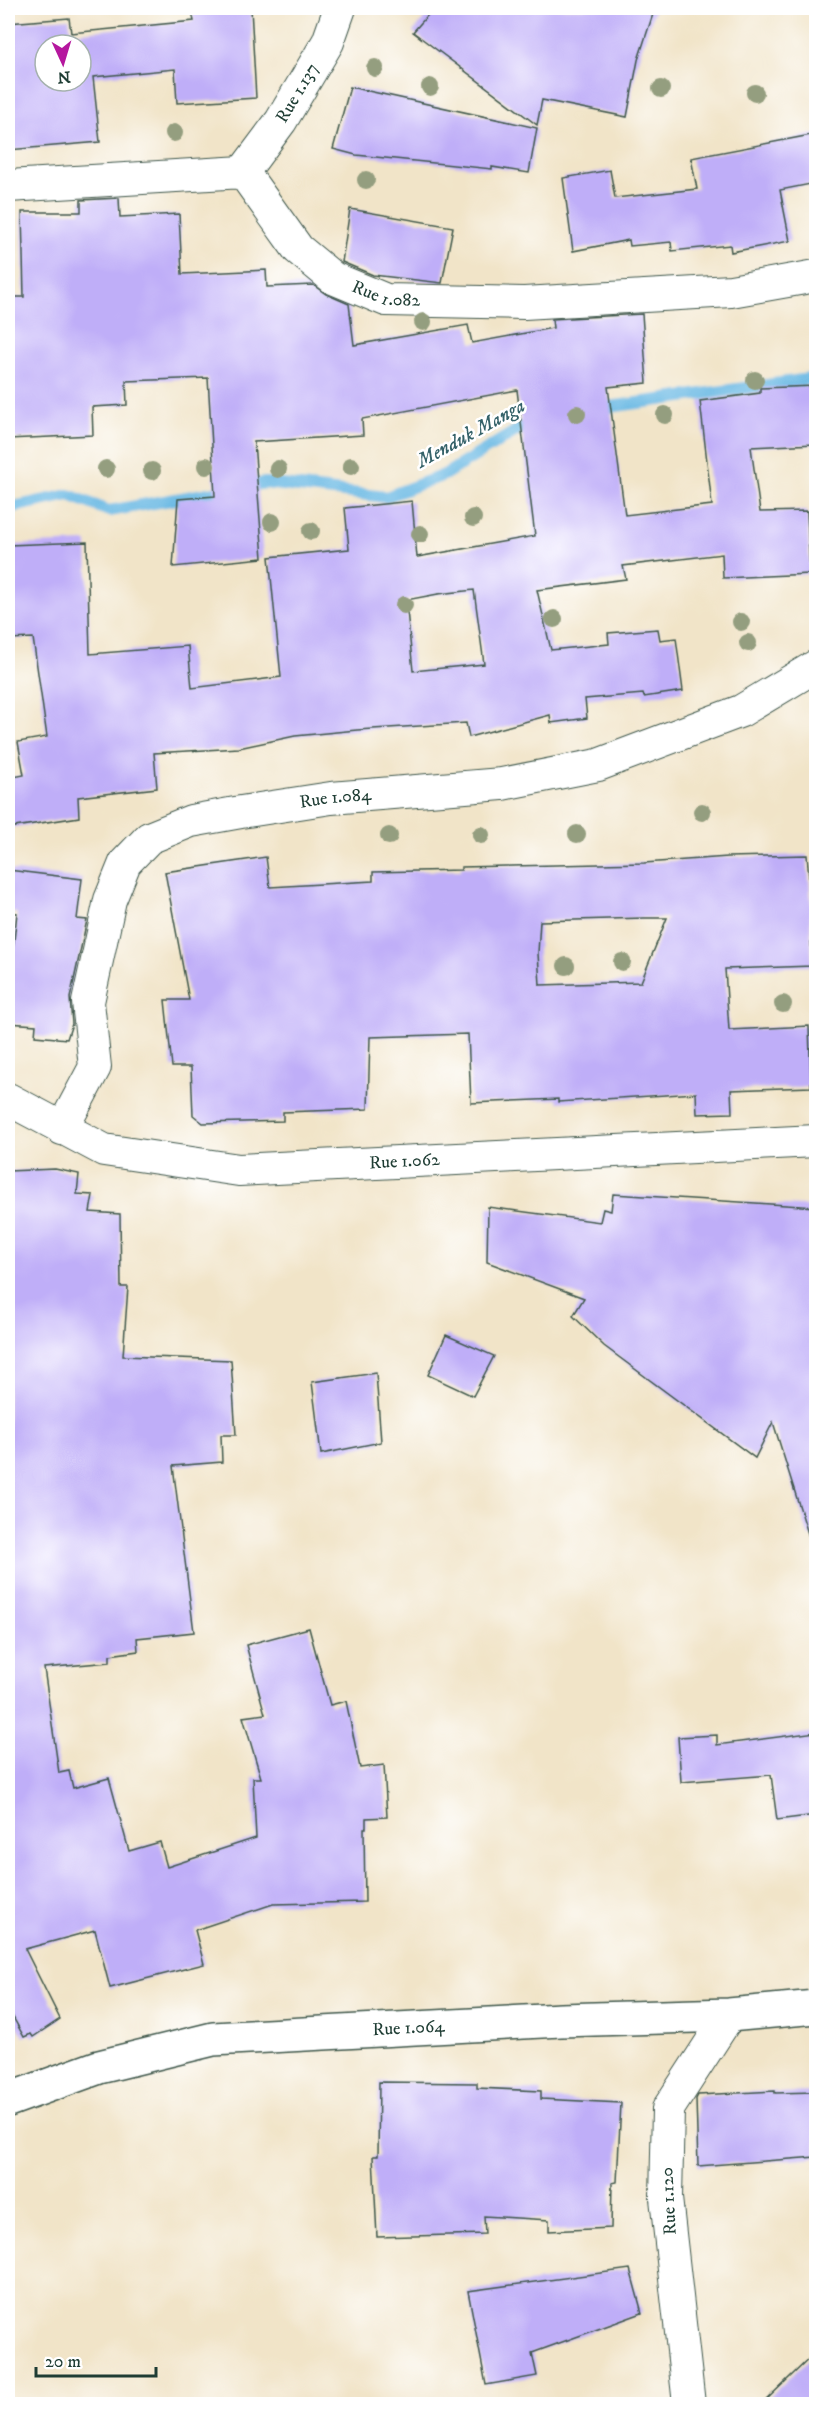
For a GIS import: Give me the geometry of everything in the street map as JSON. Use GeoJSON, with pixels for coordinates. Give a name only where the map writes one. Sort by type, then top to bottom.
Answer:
{"type":"FeatureCollection","features":[{"type":"Feature","properties":{"kind":"main road","name":"Rue 1.064"},"geometry":{"type":"LineString","coordinates":[[8,2100],[99,2067],[213,2039],[561,2020],[729,2015],[816,2007]]}},
{"type":"Feature","properties":{"kind":"street","name":"Rue 1.137"},"geometry":{"type":"LineString","coordinates":[[243,172],[281,120],[328,42],[340,8]]}},
{"type":"Feature","properties":{"kind":"street"},"geometry":{"type":"LineString","coordinates":[[8,186],[243,172]]}},
{"type":"Feature","properties":{"kind":"street","name":"Rue 1.082"},"geometry":{"type":"LineString","coordinates":[[243,172],[298,249],[333,278],[386,300],[535,302],[731,291],[816,276]]}},
{"type":"Feature","properties":{"kind":"street","name":"Rue 1.084"},"geometry":{"type":"LineString","coordinates":[[62,1129],[95,1067],[88,1002],[110,900],[125,863],[149,837],[191,821],[241,812],[331,798],[502,784],[598,765],[741,711],[816,666]]}},
{"type":"Feature","properties":{"kind":"street","name":"Rue 1.062"},"geometry":{"type":"LineString","coordinates":[[8,1099],[104,1150],[239,1170],[816,1141]]}},
{"type":"Feature","properties":{"kind":"street","name":"Rue 1.120"},"geometry":{"type":"LineString","coordinates":[[689,2404],[666,2198],[668,2109],[729,2015]]}},
{"type":"Feature","properties":{"kind":"building"},"geometry":{"type":"Polygon","coordinates":[[[191,8],[251,8],[256,98],[177,103],[175,69],[93,77],[93,33],[71,33],[194,21],[191,8]]]}},
{"type":"Feature","properties":{"kind":"building"},"geometry":{"type":"Polygon","coordinates":[[[434,8],[655,8],[638,60],[627,117],[542,100],[537,125],[413,32],[434,8]]]}},
{"type":"Feature","properties":{"kind":"building"},"geometry":{"type":"Polygon","coordinates":[[[69,18],[71,33],[33,33],[33,93],[93,93],[93,77],[100,142],[8,150],[8,23],[69,18]]]}},
{"type":"Feature","properties":{"kind":"building"},"geometry":{"type":"Polygon","coordinates":[[[350,87],[537,128],[529,173],[492,167],[492,169],[356,155],[333,149],[350,87]]]}},
{"type":"Feature","properties":{"kind":"building"},"geometry":{"type":"Polygon","coordinates":[[[816,134],[816,183],[780,190],[790,241],[731,252],[730,245],[672,251],[671,242],[630,246],[629,240],[573,251],[563,178],[610,170],[615,198],[697,189],[691,158],[816,134]]]}},
{"type":"Feature","properties":{"kind":"building"},"geometry":{"type":"Polygon","coordinates":[[[119,198],[120,217],[179,214],[182,274],[266,270],[267,287],[313,285],[326,294],[349,304],[354,345],[468,325],[472,343],[553,328],[552,319],[642,314],[647,383],[608,387],[625,515],[712,505],[700,401],[760,393],[760,388],[816,386],[816,444],[751,447],[760,512],[807,511],[810,574],[723,578],[722,554],[623,566],[626,579],[537,590],[551,650],[609,644],[608,633],[658,629],[660,640],[676,638],[683,691],[644,697],[643,694],[585,699],[587,718],[551,723],[550,715],[469,737],[466,723],[357,730],[295,736],[239,748],[154,753],[157,788],[78,797],[79,817],[8,828],[8,778],[24,775],[18,742],[47,737],[33,638],[8,639],[8,545],[87,542],[90,654],[188,646],[192,688],[281,677],[269,557],[349,549],[345,508],[412,501],[417,557],[535,536],[517,390],[362,419],[363,435],[254,442],[263,558],[173,567],[178,499],[215,496],[208,378],[126,381],[127,405],[92,407],[93,435],[8,439],[8,297],[24,297],[22,212],[81,212],[81,200],[119,198]],[[474,590],[406,600],[413,671],[484,664],[474,590]]]}},
{"type":"Feature","properties":{"kind":"building"},"geometry":{"type":"Polygon","coordinates":[[[350,209],[453,227],[442,283],[373,275],[342,262],[350,209]]]}},
{"type":"Feature","properties":{"kind":"building"},"geometry":{"type":"Polygon","coordinates":[[[807,855],[812,911],[810,911],[812,966],[725,969],[729,1030],[809,1026],[811,1087],[731,1090],[732,1113],[697,1114],[696,1093],[558,1102],[558,1099],[471,1103],[468,1034],[370,1037],[368,1109],[283,1112],[283,1121],[203,1123],[193,1115],[191,1067],[172,1067],[165,1000],[189,1000],[165,872],[266,857],[270,887],[373,881],[373,872],[461,870],[461,867],[644,863],[728,857],[807,855]],[[667,918],[540,921],[538,953],[540,985],[641,982],[667,918]]]}},
{"type":"Feature","properties":{"kind":"building"},"geometry":{"type":"Polygon","coordinates":[[[8,870],[82,879],[77,919],[87,920],[70,998],[72,1024],[67,1039],[35,1036],[36,1025],[8,1023],[8,996],[17,913],[8,912],[8,870]]]}},
{"type":"Feature","properties":{"kind":"building"},"geometry":{"type":"Polygon","coordinates":[[[55,1169],[79,1174],[77,1194],[93,1195],[90,1212],[120,1214],[121,1287],[128,1287],[123,1356],[231,1360],[236,1435],[221,1435],[222,1462],[173,1466],[194,1632],[137,1638],[138,1651],[110,1655],[110,1662],[44,1668],[59,1773],[69,1771],[73,1788],[109,1778],[129,1851],[160,1842],[167,1867],[256,1838],[253,1778],[261,1778],[243,1717],[265,1714],[246,1645],[309,1628],[330,1705],[346,1701],[360,1768],[384,1765],[387,1817],[366,1818],[366,1828],[364,1828],[365,1902],[273,1904],[195,1930],[204,1964],[110,1988],[95,1930],[25,1949],[60,2019],[33,2037],[31,2034],[24,2037],[8,2008],[8,1171],[55,1169]]]}},
{"type":"Feature","properties":{"kind":"building"},"geometry":{"type":"Polygon","coordinates":[[[613,1194],[816,1207],[816,1536],[809,1537],[773,1422],[755,1458],[604,1346],[573,1316],[584,1298],[487,1262],[488,1207],[600,1222],[603,1209],[611,1211],[613,1194]]]}},
{"type":"Feature","properties":{"kind":"building"},"geometry":{"type":"Polygon","coordinates":[[[446,1335],[494,1356],[473,1396],[428,1375],[446,1335]]]}},
{"type":"Feature","properties":{"kind":"building"},"geometry":{"type":"Polygon","coordinates":[[[376,1373],[381,1442],[321,1454],[312,1382],[376,1373]]]}},
{"type":"Feature","properties":{"kind":"building"},"geometry":{"type":"Polygon","coordinates":[[[816,1732],[816,1815],[777,1820],[771,1775],[681,1782],[678,1737],[717,1735],[717,1745],[816,1732]]]}},
{"type":"Feature","properties":{"kind":"building"},"geometry":{"type":"Polygon","coordinates":[[[379,2082],[477,2083],[477,2088],[541,2091],[541,2099],[621,2103],[617,2182],[612,2183],[611,2228],[549,2231],[549,2220],[484,2216],[485,2234],[377,2237],[373,2156],[378,2156],[379,2082]]]}},
{"type":"Feature","properties":{"kind":"building"},"geometry":{"type":"Polygon","coordinates":[[[775,2091],[775,2093],[816,2092],[816,2157],[698,2166],[696,2099],[698,2095],[775,2091]]]}},
{"type":"Feature","properties":{"kind":"building"},"geometry":{"type":"Polygon","coordinates":[[[630,2269],[642,2313],[532,2353],[537,2376],[486,2385],[468,2291],[630,2269]]]}},
{"type":"Feature","properties":{"kind":"building"},"geometry":{"type":"Polygon","coordinates":[[[816,2352],[816,2404],[762,2404],[816,2352]]]}},
{"type":"Feature","properties":{"kind":"waterway","name":"Menduk Manga"},"geometry":{"type":"LineString","coordinates":[[595,409],[816,378]]}},
{"type":"Feature","properties":{"kind":"waterway","name":"Menduk Manga"},"geometry":{"type":"LineString","coordinates":[[8,508],[69,495],[109,511],[265,483],[386,497],[444,475],[534,420]]}}]}
